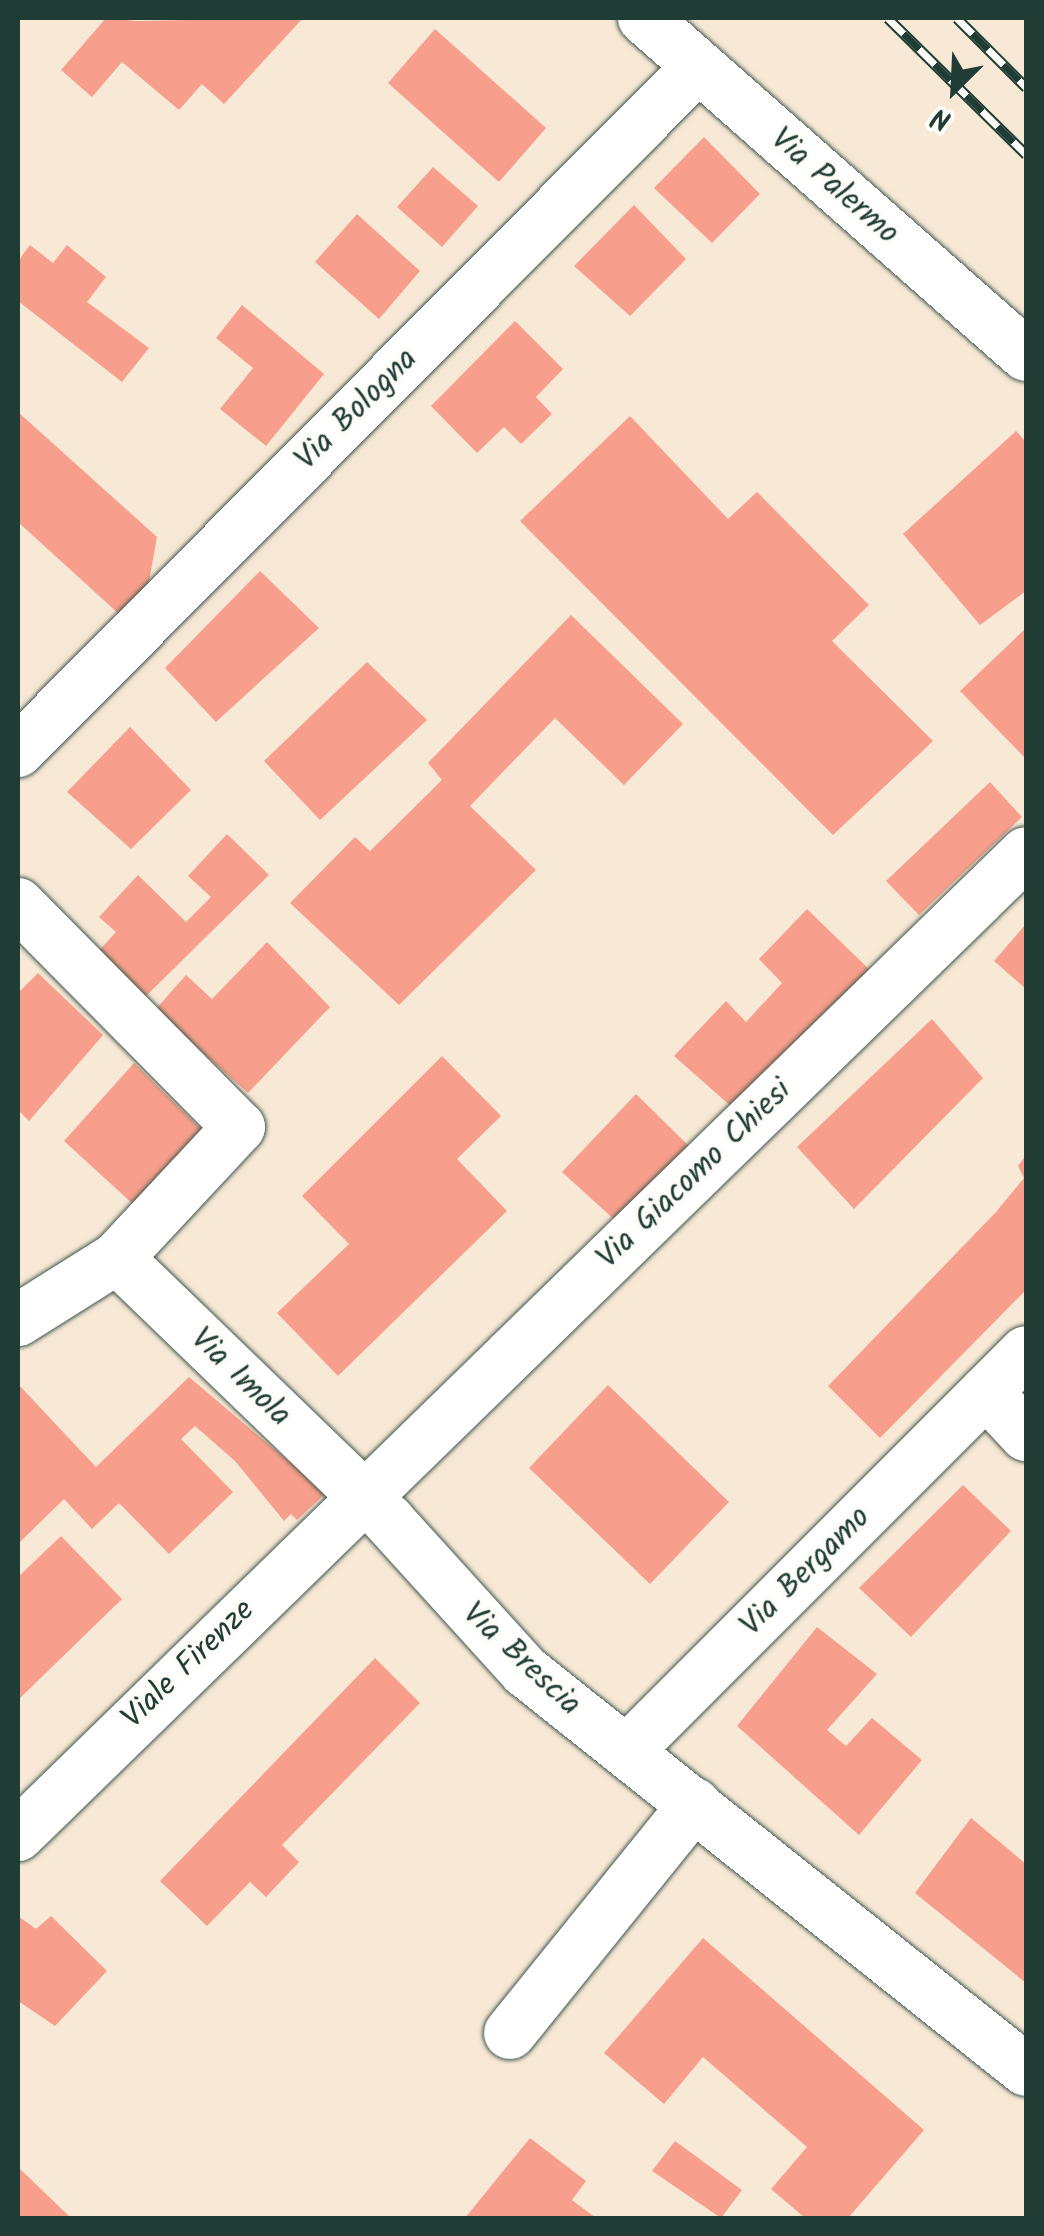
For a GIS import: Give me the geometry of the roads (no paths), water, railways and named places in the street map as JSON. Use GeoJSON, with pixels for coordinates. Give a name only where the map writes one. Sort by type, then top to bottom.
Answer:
{"type":"FeatureCollection","features":[{"type":"Feature","properties":{"kind":"street","name":"Via Palermo"},"geometry":{"type":"LineString","coordinates":[[644,18],[1026,355]]}},
{"type":"Feature","properties":{"kind":"street","name":"Via Bologna"},"geometry":{"type":"LineString","coordinates":[[18,752],[697,68]]}},
{"type":"Feature","properties":{"kind":"street","name":"Via Giacomo Chiesi"},"geometry":{"type":"LineString","coordinates":[[363,1498],[1026,852]]}},
{"type":"Feature","properties":{"kind":"street"},"geometry":{"type":"LineString","coordinates":[[18,904],[239,1127],[117,1258],[18,1320]]}},
{"type":"Feature","properties":{"kind":"street","name":"Via Imola"},"geometry":{"type":"LineString","coordinates":[[117,1258],[363,1498]]}},
{"type":"Feature","properties":{"kind":"street","name":"Via Bergamo"},"geometry":{"type":"LineString","coordinates":[[627,1751],[1026,1352]]}},
{"type":"Feature","properties":{"kind":"street"},"geometry":{"type":"LineString","coordinates":[[986,1392],[1026,1435]]}},
{"type":"Feature","properties":{"kind":"street","name":"Via Brescia"},"geometry":{"type":"LineString","coordinates":[[363,1498],[508,1655],[1026,2070]]}},
{"type":"Feature","properties":{"kind":"street","name":"Viale Firenze"},"geometry":{"type":"LineString","coordinates":[[27,1805],[363,1498]]}},
{"type":"Feature","properties":{"kind":"street"},"geometry":{"type":"LineString","coordinates":[[510,2032],[696,1804]]}},
{"type":"Feature","properties":{"kind":"railway"},"geometry":{"type":"LineString","coordinates":[[888,18],[1026,154]]}},
{"type":"Feature","properties":{"kind":"railway"},"geometry":{"type":"LineString","coordinates":[[957,18],[1026,87]]}}]}
